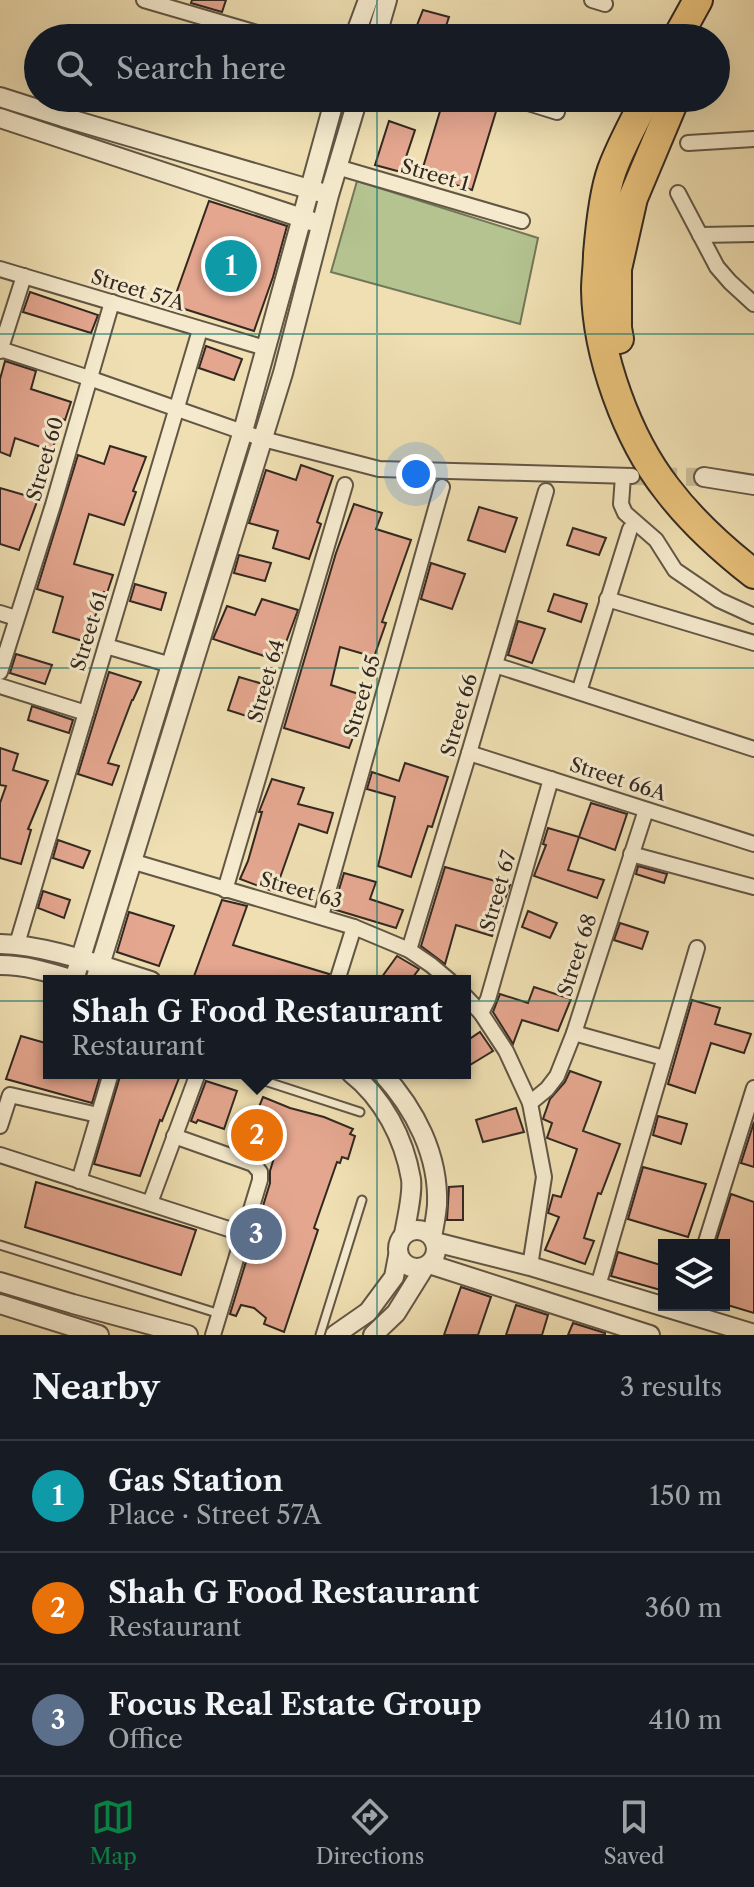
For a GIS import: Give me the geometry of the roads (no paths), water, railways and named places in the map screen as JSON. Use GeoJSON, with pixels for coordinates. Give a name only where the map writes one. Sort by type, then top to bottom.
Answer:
{"type":"FeatureCollection","features":[{"type":"Feature","properties":{"kind":"highway"},"geometry":{"type":"LineString","coordinates":[[685,24],[698,0]]}},
{"type":"Feature","properties":{"kind":"highway"},"geometry":{"type":"LineString","coordinates":[[706,24],[717,0]]}},
{"type":"Feature","properties":{"kind":"highway"},"geometry":{"type":"LineString","coordinates":[[639,112],[611,171],[600,232],[596,291],[600,332],[611,377],[646,458],[666,488],[696,524],[754,574]]}},
{"type":"Feature","properties":{"kind":"highway"},"geometry":{"type":"LineString","coordinates":[[669,112],[633,198],[617,269],[617,328],[629,386],[651,440],[668,468],[719,527],[754,555]]}},
{"type":"Feature","properties":{"kind":"street"},"geometry":{"type":"LineString","coordinates":[[144,0],[226,24]]}},
{"type":"Feature","properties":{"kind":"street"},"geometry":{"type":"LineString","coordinates":[[359,24],[368,0]]}},
{"type":"Feature","properties":{"kind":"street"},"geometry":{"type":"LineString","coordinates":[[380,24],[387,0]]}},
{"type":"Feature","properties":{"kind":"street"},"geometry":{"type":"LineString","coordinates":[[0,97],[24,105]]}},
{"type":"Feature","properties":{"kind":"street"},"geometry":{"type":"LineString","coordinates":[[47,112],[329,195]]}},
{"type":"Feature","properties":{"kind":"street"},"geometry":{"type":"LineString","coordinates":[[77,975],[243,431],[331,112]]}},
{"type":"Feature","properties":{"kind":"street"},"geometry":{"type":"LineString","coordinates":[[8,944],[80,959],[97,973],[283,373],[354,112]]}},
{"type":"Feature","properties":{"kind":"street"},"geometry":{"type":"LineString","coordinates":[[57,137],[63,117]]}},
{"type":"Feature","properties":{"kind":"street"},"geometry":{"type":"LineString","coordinates":[[0,118],[321,226]]}},
{"type":"Feature","properties":{"kind":"street"},"geometry":{"type":"LineString","coordinates":[[688,143],[754,139]]}},
{"type":"Feature","properties":{"kind":"street","name":"Street 1"},"geometry":{"type":"LineString","coordinates":[[337,167],[522,221]]}},
{"type":"Feature","properties":{"kind":"street"},"geometry":{"type":"LineString","coordinates":[[678,193],[717,267],[754,304]]}},
{"type":"Feature","properties":{"kind":"street"},"geometry":{"type":"LineString","coordinates":[[700,235],[754,234]]}},
{"type":"Feature","properties":{"kind":"street","name":"Street 57A"},"geometry":{"type":"LineString","coordinates":[[0,269],[265,348]]}},
{"type":"Feature","properties":{"kind":"street"},"geometry":{"type":"LineString","coordinates":[[24,276],[0,350],[263,439],[379,469],[628,476],[621,504],[625,513],[656,540],[675,570],[719,600],[754,616]]}},
{"type":"Feature","properties":{"kind":"street","name":"Street 60"},"geometry":{"type":"LineString","coordinates":[[0,672],[112,302]]}},
{"type":"Feature","properties":{"kind":"street","name":"Street 61"},"geometry":{"type":"LineString","coordinates":[[8,944],[86,713],[200,330]]}},
{"type":"Feature","properties":{"kind":"street"},"geometry":{"type":"LineString","coordinates":[[704,477],[754,485]]}},
{"type":"Feature","properties":{"kind":"street","name":"Street 64"},"geometry":{"type":"LineString","coordinates":[[225,890],[345,485]]}},
{"type":"Feature","properties":{"kind":"street","name":"Street 65"},"geometry":{"type":"LineString","coordinates":[[321,916],[442,487]]}},
{"type":"Feature","properties":{"kind":"street","name":"Street 66"},"geometry":{"type":"LineString","coordinates":[[409,950],[546,491]]}},
{"type":"Feature","properties":{"kind":"street"},"geometry":{"type":"LineString","coordinates":[[579,692],[630,529]]}},
{"type":"Feature","properties":{"kind":"street"},"geometry":{"type":"LineString","coordinates":[[607,599],[754,643]]}},
{"type":"Feature","properties":{"kind":"street"},"geometry":{"type":"LineString","coordinates":[[0,613],[16,618]]}},
{"type":"Feature","properties":{"kind":"street"},"geometry":{"type":"LineString","coordinates":[[106,646],[171,665]]}},
{"type":"Feature","properties":{"kind":"street"},"geometry":{"type":"LineString","coordinates":[[495,665],[754,749]]}},
{"type":"Feature","properties":{"kind":"street"},"geometry":{"type":"LineString","coordinates":[[0,686],[86,713]]}},
{"type":"Feature","properties":{"kind":"street","name":"Street 66A"},"geometry":{"type":"LineString","coordinates":[[469,753],[754,844]]}},
{"type":"Feature","properties":{"kind":"street","name":"Street 67"},"geometry":{"type":"LineString","coordinates":[[481,1013],[488,999],[551,779]]}},
{"type":"Feature","properties":{"kind":"street","name":"Street 68"},"geometry":{"type":"LineString","coordinates":[[530,1103],[557,1076],[574,1033],[646,810]]}},
{"type":"Feature","properties":{"kind":"street"},"geometry":{"type":"LineString","coordinates":[[631,854],[754,887]]}},
{"type":"Feature","properties":{"kind":"street","name":"Street 63"},"geometry":{"type":"LineString","coordinates":[[131,861],[354,927],[409,950],[443,975]]}},
{"type":"Feature","properties":{"kind":"street"},"geometry":{"type":"LineString","coordinates":[[339,975],[354,927]]}},
{"type":"Feature","properties":{"kind":"street"},"geometry":{"type":"LineString","coordinates":[[598,1286],[697,948]]}},
{"type":"Feature","properties":{"kind":"street"},"geometry":{"type":"LineString","coordinates":[[0,965],[16,965],[56,975]]}},
{"type":"Feature","properties":{"kind":"street"},"geometry":{"type":"LineString","coordinates":[[471,1002],[506,1051],[530,1103],[544,1177],[530,1266]]}},
{"type":"Feature","properties":{"kind":"street"},"geometry":{"type":"LineString","coordinates":[[574,1033],[664,1058]]}},
{"type":"Feature","properties":{"kind":"street"},"geometry":{"type":"LineString","coordinates":[[79,1181],[109,1079]]}},
{"type":"Feature","properties":{"kind":"street"},"geometry":{"type":"LineString","coordinates":[[150,1203],[196,1079]]}},
{"type":"Feature","properties":{"kind":"street"},"geometry":{"type":"LineString","coordinates":[[335,1335],[368,1312],[394,1277],[412,1181],[397,1130],[374,1094],[358,1079]]}},
{"type":"Feature","properties":{"kind":"street"},"geometry":{"type":"LineString","coordinates":[[373,1335],[396,1313],[436,1254],[435,1169],[412,1111],[387,1079]]}},
{"type":"Feature","properties":{"kind":"street"},"geometry":{"type":"LineString","coordinates":[[707,1239],[754,1088]]}},
{"type":"Feature","properties":{"kind":"street"},"geometry":{"type":"LineString","coordinates":[[0,1126],[10,1095],[98,1115]]}},
{"type":"Feature","properties":{"kind":"street"},"geometry":{"type":"LineString","coordinates":[[174,1136],[253,1164],[260,1172],[213,1335]]}},
{"type":"Feature","properties":{"kind":"street"},"geometry":{"type":"LineString","coordinates":[[0,1155],[244,1234]]}},
{"type":"Feature","properties":{"kind":"street"},"geometry":{"type":"LineString","coordinates":[[404,1234],[416,1230],[427,1233],[434,1240],[658,1302]]}},
{"type":"Feature","properties":{"kind":"street"},"geometry":{"type":"LineString","coordinates":[[398,1256],[411,1268],[426,1266],[650,1335]]}},
{"type":"Feature","properties":{"kind":"street"},"geometry":{"type":"LineString","coordinates":[[0,1282],[188,1335]]}},
{"type":"Feature","properties":{"kind":"street"},"geometry":{"type":"LineString","coordinates":[[0,1304],[99,1335]]}},
{"type":"Feature","properties":{"kind":"street"},"geometry":{"type":"LineString","coordinates":[[67,1325],[73,1304]]}},
{"type":"Feature","properties":{"kind":"street"},"geometry":{"type":"LineString","coordinates":[[688,1311],[713,1328],[754,1334]]}},
{"type":"Feature","properties":{"kind":"lane"},"geometry":{"type":"LineString","coordinates":[[258,1079],[360,1112]]}},
{"type":"Feature","properties":{"kind":"lane"},"geometry":{"type":"LineString","coordinates":[[320,1335],[362,1200]]}},
{"type":"Feature","properties":{"kind":"lane"},"geometry":{"type":"LineString","coordinates":[[0,1245],[220,1314]]}},
{"type":"Feature","properties":{"kind":"tunnel"},"geometry":{"type":"LineString","coordinates":[[632,476],[704,477]]}},
{"type":"Feature","properties":{"kind":"place","name":"Gas Station"},"geometry":{"type":"Point","coordinates":[231,266]}},
{"type":"Feature","properties":{"kind":"place","name":"Shah G Food Restaurant"},"geometry":{"type":"Point","coordinates":[257,1135]}},
{"type":"Feature","properties":{"kind":"place","name":"Focus Real Estate Group"},"geometry":{"type":"Point","coordinates":[256,1234]}}]}
